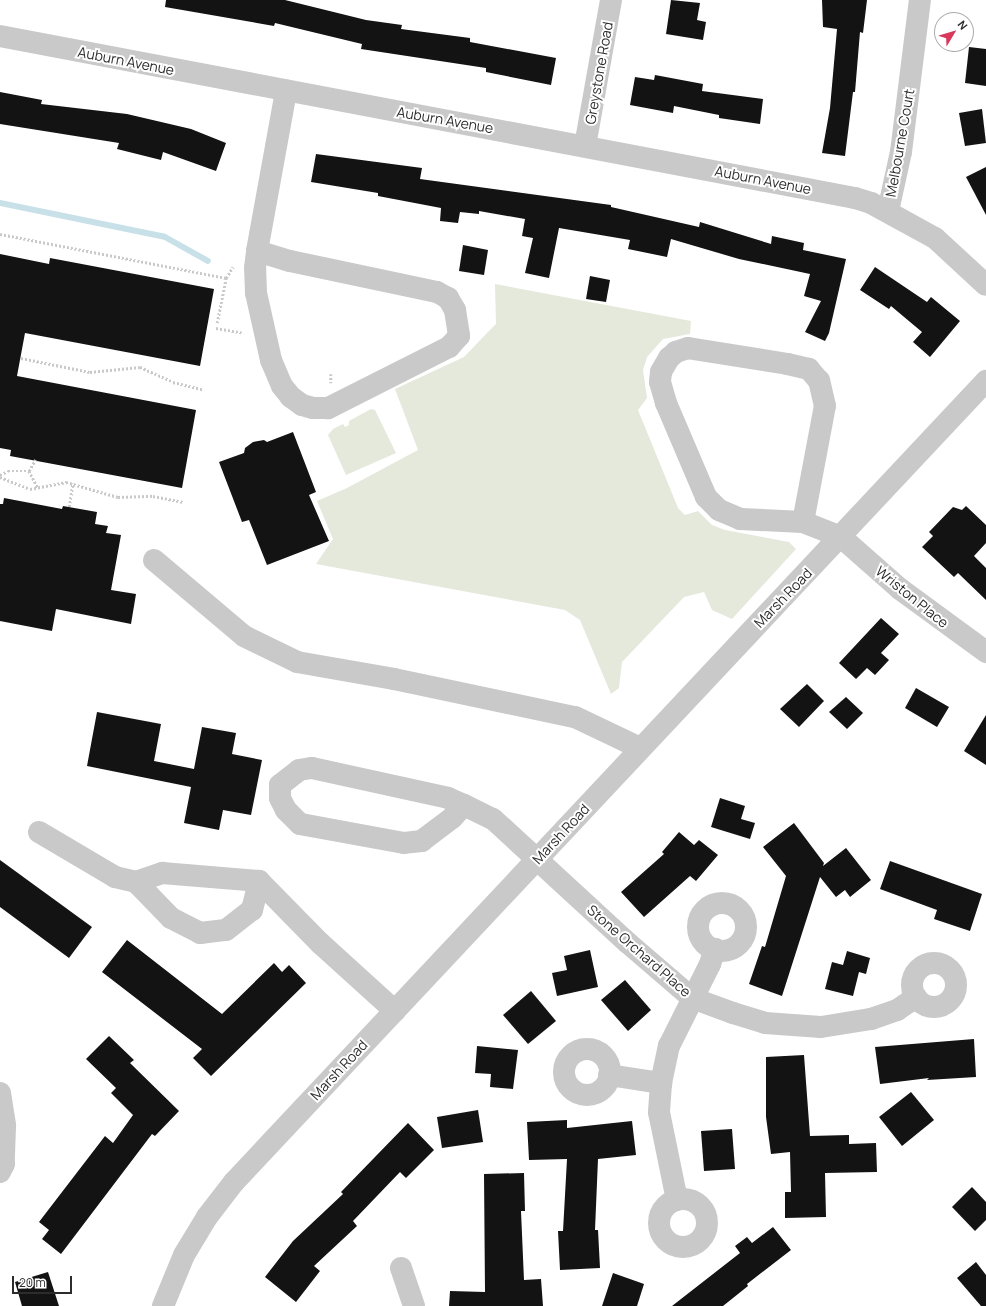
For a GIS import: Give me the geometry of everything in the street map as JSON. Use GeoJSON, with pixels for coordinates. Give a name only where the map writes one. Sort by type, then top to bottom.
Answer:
{"type":"FeatureCollection","features":[{"type":"Feature","properties":{"kind":"street","name":"Greystone Road"},"geometry":{"type":"LineString","coordinates":[[585,146],[612,0]]}},
{"type":"Feature","properties":{"kind":"street","name":"Melbourne Court"},"geometry":{"type":"LineString","coordinates":[[920,0],[902,152],[888,211],[935,238],[986,285]]}},
{"type":"Feature","properties":{"kind":"street","name":"Auburn Avenue"},"geometry":{"type":"LineString","coordinates":[[0,36],[855,198],[888,211]]}},
{"type":"Feature","properties":{"kind":"street"},"geometry":{"type":"LineString","coordinates":[[257,251],[290,261],[437,292],[448,298],[455,310],[459,336],[449,346],[349,399],[328,408],[313,408],[302,405],[291,397],[282,386],[271,360],[256,293],[257,251],[286,91]]}},
{"type":"Feature","properties":{"kind":"street","name":"Wriston Place"},"geometry":{"type":"LineString","coordinates":[[803,522],[825,406],[819,381],[809,369],[788,364],[688,348],[676,352],[665,365],[660,382],[666,403],[706,497],[718,510],[740,519],[803,522],[841,537],[900,589],[986,652]]}},
{"type":"Feature","properties":{"kind":"street","name":"Marsh Road"},"geometry":{"type":"LineString","coordinates":[[163,1306],[184,1255],[207,1217],[229,1188],[640,748],[841,537],[986,381]]}},
{"type":"Feature","properties":{"kind":"street"},"geometry":{"type":"LineString","coordinates":[[154,560],[244,636],[296,662],[394,679],[575,717],[640,748]]}},
{"type":"Feature","properties":{"kind":"street","name":"Stone Orchard Place"},"geometry":{"type":"LineString","coordinates":[[464,805],[422,841],[404,843],[300,824],[286,810],[280,798],[280,785],[299,770],[312,768],[448,798],[464,805],[493,819],[692,998],[765,1023],[801,1027],[856,1023],[871,1020],[897,1010],[916,998]]}},
{"type":"Feature","properties":{"kind":"street"},"geometry":{"type":"LineString","coordinates":[[39,832],[116,877],[136,882],[172,918],[200,933],[226,930],[252,910],[259,881]]}},
{"type":"Feature","properties":{"kind":"street"},"geometry":{"type":"LineString","coordinates":[[136,882],[162,873],[259,881],[320,943],[395,1011]]}},
{"type":"Feature","properties":{"kind":"street"},"geometry":{"type":"LineString","coordinates":[[677,1200],[659,1112],[661,1083],[669,1046],[715,949]]}},
{"type":"Feature","properties":{"kind":"street"},"geometry":{"type":"LineString","coordinates":[[609,1075],[661,1083]]}},
{"type":"Feature","properties":{"kind":"street"},"geometry":{"type":"LineString","coordinates":[[0,1093],[5,1126],[0,1187]]}},
{"type":"Feature","properties":{"kind":"street"},"geometry":{"type":"LineString","coordinates":[[401,1268],[414,1306]]}},
{"type":"Feature","properties":{"kind":"path"},"geometry":{"type":"LineString","coordinates":[[0,234],[226,278]]}},
{"type":"Feature","properties":{"kind":"path"},"geometry":{"type":"LineString","coordinates":[[218,322],[226,278],[234,266]]}},
{"type":"Feature","properties":{"kind":"path"},"geometry":{"type":"LineString","coordinates":[[216,328],[250,334]]}},
{"type":"Feature","properties":{"kind":"path"},"geometry":{"type":"LineString","coordinates":[[21,358],[90,372],[140,367],[173,382],[204,390]]}},
{"type":"Feature","properties":{"kind":"path"},"geometry":{"type":"LineString","coordinates":[[29,471],[35,460]]}},
{"type":"Feature","properties":{"kind":"path"},"geometry":{"type":"LineString","coordinates":[[38,488],[34,477],[29,471],[8,470],[0,476],[30,490],[73,483],[118,497],[153,496],[184,502]]}},
{"type":"Feature","properties":{"kind":"path"},"geometry":{"type":"LineString","coordinates":[[69,507],[73,483]]}},
{"type":"Feature","properties":{"kind":"shaded area"},"geometry":{"type":"Polygon","coordinates":[[[495,284],[691,321],[690,334],[663,339],[647,357],[643,370],[647,398],[638,410],[678,508],[685,515],[698,511],[712,525],[725,530],[789,542],[796,549],[732,619],[712,610],[704,592],[684,597],[622,662],[619,688],[611,694],[580,620],[565,610],[316,564],[333,539],[317,501],[347,488],[418,450],[395,389],[464,357],[496,324],[495,284]]]}},
{"type":"Feature","properties":{"kind":"shaded area"},"geometry":{"type":"Polygon","coordinates":[[[371,409],[375,410],[396,453],[346,475],[328,435],[333,429],[343,424],[345,427],[349,425],[349,421],[371,409]]]}},
{"type":"Feature","properties":{"kind":"building"},"geometry":{"type":"Polygon","coordinates":[[[166,0],[285,0],[366,20],[402,25],[401,29],[470,38],[470,42],[556,58],[551,85],[486,72],[486,68],[361,49],[362,44],[275,23],[274,26],[165,7],[166,0]]]}},
{"type":"Feature","properties":{"kind":"building"},"geometry":{"type":"Polygon","coordinates":[[[671,0],[700,3],[697,20],[706,22],[703,40],[666,34],[671,0]]]}},
{"type":"Feature","properties":{"kind":"building"},"geometry":{"type":"Polygon","coordinates":[[[822,0],[867,0],[863,33],[860,32],[855,92],[853,92],[845,156],[822,153],[830,108],[837,29],[823,27],[822,0]]]}},
{"type":"Feature","properties":{"kind":"building"},"geometry":{"type":"Polygon","coordinates":[[[974,48],[986,49],[986,86],[965,83],[968,52],[974,52],[974,48]]]}},
{"type":"Feature","properties":{"kind":"building"},"geometry":{"type":"Polygon","coordinates":[[[655,75],[703,84],[702,91],[763,99],[760,124],[719,118],[719,115],[674,106],[673,113],[630,105],[635,77],[654,80],[655,75]]]}},
{"type":"Feature","properties":{"kind":"building"},"geometry":{"type":"Polygon","coordinates":[[[0,92],[42,100],[41,104],[127,114],[191,129],[226,143],[216,171],[163,152],[161,160],[117,149],[119,143],[0,124],[0,92]]]}},
{"type":"Feature","properties":{"kind":"building"},"geometry":{"type":"Polygon","coordinates":[[[982,109],[986,143],[965,146],[959,113],[982,109]]]}},
{"type":"Feature","properties":{"kind":"building"},"geometry":{"type":"Polygon","coordinates":[[[316,154],[422,168],[420,179],[611,205],[611,207],[699,227],[700,222],[771,244],[772,236],[804,243],[803,250],[846,259],[829,333],[825,341],[805,332],[821,301],[804,296],[810,274],[739,259],[671,239],[667,257],[628,249],[630,240],[559,228],[549,278],[525,273],[533,238],[522,236],[525,219],[479,211],[479,214],[460,212],[458,223],[440,221],[441,208],[378,196],[378,193],[311,182],[316,154]]]}},
{"type":"Feature","properties":{"kind":"building"},"geometry":{"type":"Polygon","coordinates":[[[986,167],[986,215],[966,177],[986,167]]]}},
{"type":"Feature","properties":{"kind":"building"},"geometry":{"type":"Polygon","coordinates":[[[463,245],[488,250],[484,275],[459,271],[463,245]]]}},
{"type":"Feature","properties":{"kind":"building"},"geometry":{"type":"Polygon","coordinates":[[[0,254],[49,264],[50,258],[214,289],[200,366],[25,333],[17,376],[196,410],[182,488],[10,456],[11,450],[0,448],[0,254]]]}},
{"type":"Feature","properties":{"kind":"building"},"geometry":{"type":"Polygon","coordinates":[[[875,267],[927,302],[931,297],[960,321],[930,357],[913,342],[922,332],[891,306],[889,309],[860,290],[875,267]]]}},
{"type":"Feature","properties":{"kind":"building"},"geometry":{"type":"Polygon","coordinates":[[[590,276],[610,280],[606,302],[586,299],[590,276]]]}},
{"type":"Feature","properties":{"kind":"building"},"geometry":{"type":"Polygon","coordinates":[[[293,432],[316,492],[309,495],[329,541],[267,565],[249,520],[242,522],[219,462],[244,453],[245,448],[253,442],[264,440],[267,442],[293,432]]]}},
{"type":"Feature","properties":{"kind":"building"},"geometry":{"type":"Polygon","coordinates":[[[4,498],[62,509],[63,506],[97,512],[95,524],[108,526],[106,533],[121,535],[111,590],[136,594],[131,624],[56,609],[52,631],[0,621],[0,504],[3,504],[4,498]]]}},
{"type":"Feature","properties":{"kind":"building"},"geometry":{"type":"Polygon","coordinates":[[[966,506],[986,525],[986,543],[974,556],[986,568],[986,600],[958,573],[954,577],[922,547],[933,536],[929,532],[953,507],[962,510],[966,506]]]}},
{"type":"Feature","properties":{"kind":"building"},"geometry":{"type":"Polygon","coordinates":[[[881,618],[899,634],[881,653],[889,660],[875,675],[867,668],[856,679],[839,663],[881,618]]]}},
{"type":"Feature","properties":{"kind":"building"},"geometry":{"type":"Polygon","coordinates":[[[807,684],[824,701],[799,727],[780,709],[807,684]]]}},
{"type":"Feature","properties":{"kind":"building"},"geometry":{"type":"Polygon","coordinates":[[[916,688],[949,707],[937,727],[905,708],[916,688]]]}},
{"type":"Feature","properties":{"kind":"building"},"geometry":{"type":"Polygon","coordinates":[[[846,697],[863,713],[847,729],[829,712],[846,697]]]}},
{"type":"Feature","properties":{"kind":"building"},"geometry":{"type":"Polygon","coordinates":[[[97,712],[161,724],[154,761],[194,769],[202,727],[236,733],[232,754],[262,760],[251,815],[223,810],[219,830],[184,823],[191,787],[87,766],[97,712]]]}},
{"type":"Feature","properties":{"kind":"building"},"geometry":{"type":"Polygon","coordinates":[[[986,715],[986,765],[964,751],[986,715]]]}},
{"type":"Feature","properties":{"kind":"building"},"geometry":{"type":"Polygon","coordinates":[[[720,798],[745,806],[741,819],[755,823],[750,839],[711,827],[720,798]]]}},
{"type":"Feature","properties":{"kind":"building"},"geometry":{"type":"Polygon","coordinates":[[[794,823],[824,863],[823,866],[846,848],[871,880],[850,897],[845,890],[836,897],[820,877],[782,996],[749,984],[762,946],[765,947],[786,876],[763,847],[794,823]]]}},
{"type":"Feature","properties":{"kind":"building"},"geometry":{"type":"Polygon","coordinates":[[[679,832],[694,845],[699,840],[718,855],[696,881],[690,876],[644,917],[621,892],[664,854],[662,852],[679,832]]]}},
{"type":"Feature","properties":{"kind":"building"},"geometry":{"type":"Polygon","coordinates":[[[0,860],[92,927],[69,958],[0,907],[0,860]]]}},
{"type":"Feature","properties":{"kind":"building"},"geometry":{"type":"Polygon","coordinates":[[[890,861],[982,894],[970,931],[934,919],[937,910],[880,889],[890,861]]]}},
{"type":"Feature","properties":{"kind":"building"},"geometry":{"type":"Polygon","coordinates":[[[127,940],[222,1014],[274,963],[282,972],[289,965],[306,983],[211,1076],[193,1058],[202,1049],[102,972],[127,940]]]}},
{"type":"Feature","properties":{"kind":"building"},"geometry":{"type":"Polygon","coordinates":[[[590,950],[598,987],[557,996],[552,973],[567,970],[564,956],[590,950]]]}},
{"type":"Feature","properties":{"kind":"building"},"geometry":{"type":"Polygon","coordinates":[[[847,951],[870,958],[866,974],[859,972],[853,996],[825,989],[832,962],[843,965],[847,951]]]}},
{"type":"Feature","properties":{"kind":"building"},"geometry":{"type":"Polygon","coordinates":[[[625,980],[651,1010],[628,1031],[601,1000],[625,980]]]}},
{"type":"Feature","properties":{"kind":"building"},"geometry":{"type":"Polygon","coordinates":[[[531,991],[556,1021],[528,1044],[503,1015],[531,991]]]}},
{"type":"Feature","properties":{"kind":"building"},"geometry":{"type":"Polygon","coordinates":[[[109,1036],[134,1060],[130,1063],[179,1111],[155,1136],[152,1134],[61,1254],[42,1239],[49,1230],[39,1222],[105,1136],[113,1143],[133,1115],[111,1093],[116,1088],[86,1059],[109,1036]]]}},
{"type":"Feature","properties":{"kind":"building"},"geometry":{"type":"Polygon","coordinates":[[[974,1039],[976,1077],[927,1080],[929,1078],[880,1084],[875,1047],[974,1039]]]}},
{"type":"Feature","properties":{"kind":"building"},"geometry":{"type":"Polygon","coordinates":[[[477,1046],[518,1050],[513,1089],[490,1087],[491,1074],[475,1073],[477,1046]]]}},
{"type":"Feature","properties":{"kind":"building"},"geometry":{"type":"Polygon","coordinates":[[[804,1055],[810,1136],[849,1135],[849,1144],[876,1143],[877,1172],[825,1173],[826,1217],[785,1218],[785,1192],[791,1192],[790,1152],[771,1154],[766,1117],[766,1057],[804,1055]]]}},
{"type":"Feature","properties":{"kind":"building"},"geometry":{"type":"Polygon","coordinates":[[[911,1092],[934,1120],[902,1146],[879,1117],[911,1092]]]}},
{"type":"Feature","properties":{"kind":"building"},"geometry":{"type":"Polygon","coordinates":[[[478,1110],[483,1142],[442,1148],[437,1117],[478,1110]]]}},
{"type":"Feature","properties":{"kind":"building"},"geometry":{"type":"Polygon","coordinates":[[[567,1120],[567,1128],[632,1121],[636,1155],[598,1159],[595,1230],[598,1230],[600,1268],[560,1270],[558,1231],[563,1231],[567,1159],[529,1160],[527,1122],[567,1120]]]}},
{"type":"Feature","properties":{"kind":"building"},"geometry":{"type":"Polygon","coordinates":[[[408,1123],[434,1150],[406,1178],[400,1172],[353,1221],[357,1226],[314,1266],[320,1271],[296,1302],[265,1277],[293,1241],[343,1194],[341,1192],[408,1123]]]}},
{"type":"Feature","properties":{"kind":"building"},"geometry":{"type":"Polygon","coordinates":[[[732,1129],[735,1169],[704,1171],[701,1131],[732,1129]]]}},
{"type":"Feature","properties":{"kind":"building"},"geometry":{"type":"Polygon","coordinates":[[[524,1173],[525,1211],[521,1211],[524,1280],[541,1279],[543,1306],[449,1306],[450,1291],[485,1292],[484,1174],[524,1173]]]}},
{"type":"Feature","properties":{"kind":"building"},"geometry":{"type":"Polygon","coordinates":[[[972,1187],[986,1202],[986,1220],[975,1231],[952,1207],[972,1187]]]}},
{"type":"Feature","properties":{"kind":"building"},"geometry":{"type":"Polygon","coordinates":[[[773,1227],[791,1250],[747,1284],[748,1286],[723,1306],[672,1306],[740,1253],[735,1246],[747,1237],[752,1243],[773,1227]]]}},
{"type":"Feature","properties":{"kind":"building"},"geometry":{"type":"Polygon","coordinates":[[[976,1262],[986,1275],[986,1306],[981,1306],[957,1278],[976,1262]]]}},
{"type":"Feature","properties":{"kind":"building"},"geometry":{"type":"Polygon","coordinates":[[[48,1272],[59,1306],[22,1306],[15,1282],[48,1272]]]}},
{"type":"Feature","properties":{"kind":"building"},"geometry":{"type":"Polygon","coordinates":[[[613,1273],[644,1284],[637,1306],[602,1306],[613,1273]]]}},
{"type":"Feature","properties":{"kind":"waterway"},"geometry":{"type":"LineString","coordinates":[[0,203],[165,237],[208,261]]}}]}
